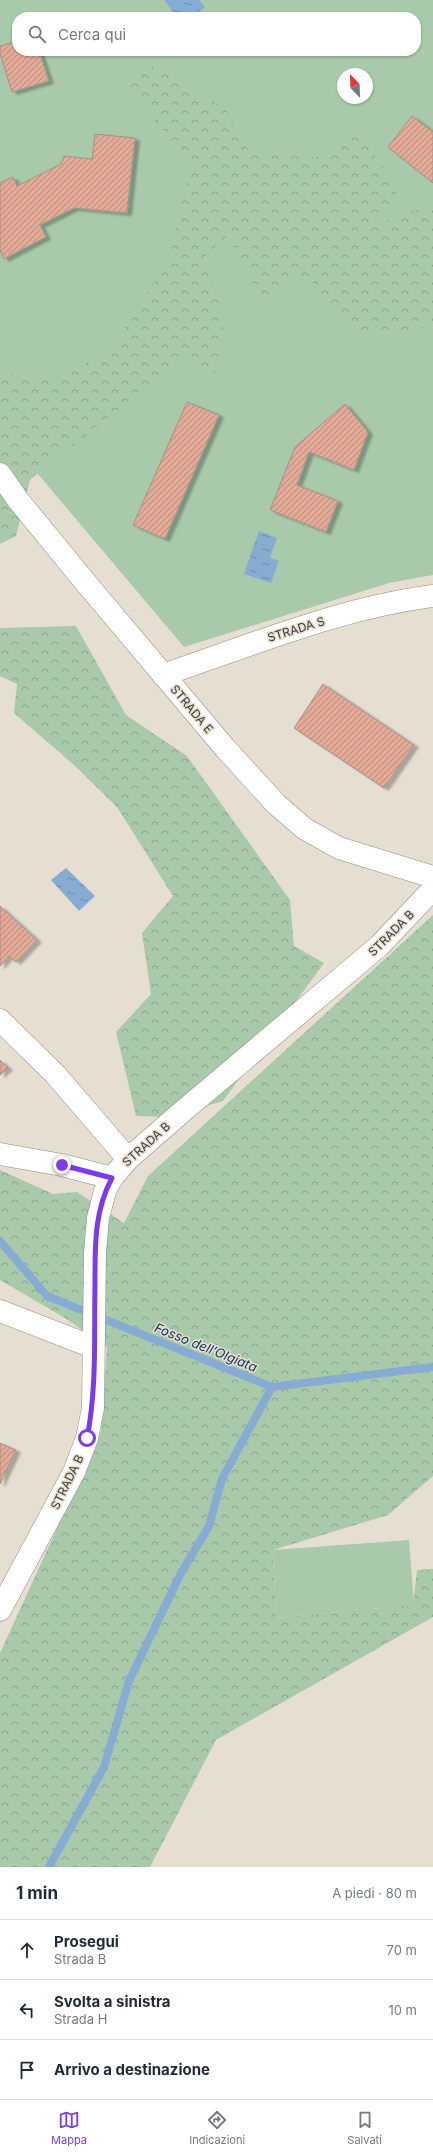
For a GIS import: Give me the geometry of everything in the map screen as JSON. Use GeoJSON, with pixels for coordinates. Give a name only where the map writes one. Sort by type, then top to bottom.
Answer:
{"type":"FeatureCollection","features":[{"type":"Feature","properties":{"kind":"street","name":"STRADA E"},"geometry":{"type":"LineString","coordinates":[[0,474],[28,512],[163,674],[225,748],[276,804],[305,829],[339,848],[433,877]]}},
{"type":"Feature","properties":{"kind":"street","name":"STRADA S"},"geometry":{"type":"LineString","coordinates":[[163,674],[289,630],[377,606],[433,596]]}},
{"type":"Feature","properties":{"kind":"street","name":"STRADA B"},"geometry":{"type":"LineString","coordinates":[[0,1610],[7,1579],[74,1472],[87,1438],[93,1408],[94,1304],[98,1218],[105,1191],[112,1178],[128,1159],[365,959],[400,925],[433,889]]}},
{"type":"Feature","properties":{"kind":"street"},"geometry":{"type":"LineString","coordinates":[[0,1020],[55,1074],[128,1159]]}},
{"type":"Feature","properties":{"kind":"street"},"geometry":{"type":"LineString","coordinates":[[0,1154],[62,1165],[112,1178]]}},
{"type":"Feature","properties":{"kind":"street"},"geometry":{"type":"LineString","coordinates":[[0,1311],[93,1347]]}},
{"type":"Feature","properties":{"kind":"green space"},"geometry":{"type":"Polygon","coordinates":[[[0,0],[433,0],[433,575],[389,583],[184,647],[10,441],[0,425],[0,0]]]}},
{"type":"Feature","properties":{"kind":"green space"},"geometry":{"type":"Polygon","coordinates":[[[148,64],[225,108],[251,155],[321,157],[356,127],[398,189],[387,215],[351,233],[433,204],[433,323],[405,336],[348,329],[306,274],[260,298],[227,236],[203,258],[225,318],[215,373],[176,360],[118,410],[30,480],[16,536],[0,544],[0,372],[56,380],[113,348],[169,257],[191,162],[124,86],[148,64]]]}},
{"type":"Feature","properties":{"kind":"green space"},"geometry":{"type":"Polygon","coordinates":[[[76,626],[126,715],[187,756],[290,900],[294,946],[324,963],[223,1101],[168,1117],[136,1116],[116,1032],[151,994],[142,933],[173,896],[117,807],[74,765],[14,713],[17,684],[0,676],[0,628],[76,626]]]}},
{"type":"Feature","properties":{"kind":"green space"},"geometry":{"type":"Polygon","coordinates":[[[433,915],[433,1476],[388,1515],[273,1550],[276,1618],[413,1605],[417,1570],[433,1569],[433,1617],[216,1740],[150,1867],[0,1867],[0,1653],[101,1432],[107,1347],[65,1318],[0,1280],[0,1170],[53,1194],[77,1192],[124,1223],[148,1176],[433,915]]]}},
{"type":"Feature","properties":{"kind":"green space"},"geometry":{"type":"Polygon","coordinates":[[[409,1540],[414,1605],[276,1618],[273,1550],[409,1540]]]}},
{"type":"Feature","properties":{"kind":"water"},"geometry":{"type":"Polygon","coordinates":[[[164,0],[199,0],[205,7],[198,12],[173,12],[164,0]]]}},
{"type":"Feature","properties":{"kind":"water"},"geometry":{"type":"Polygon","coordinates":[[[259,531],[277,538],[270,558],[279,561],[271,583],[244,574],[259,531]]]}},
{"type":"Feature","properties":{"kind":"water"},"geometry":{"type":"Polygon","coordinates":[[[66,868],[95,896],[79,911],[51,880],[66,868]]]}},
{"type":"Feature","properties":{"kind":"building"},"geometry":{"type":"Polygon","coordinates":[[[12,42],[12,56],[41,56],[49,81],[12,92],[0,54],[0,46],[12,42]]]}},
{"type":"Feature","properties":{"kind":"building"},"geometry":{"type":"Polygon","coordinates":[[[412,116],[433,132],[433,183],[388,147],[412,116]]]}},
{"type":"Feature","properties":{"kind":"building"},"geometry":{"type":"Polygon","coordinates":[[[95,134],[135,138],[127,213],[74,208],[40,225],[46,237],[4,259],[0,250],[0,183],[13,177],[17,186],[61,164],[64,156],[92,159],[95,134]]]}},
{"type":"Feature","properties":{"kind":"building"},"geometry":{"type":"Polygon","coordinates":[[[187,402],[219,415],[165,539],[133,525],[187,402]]]}},
{"type":"Feature","properties":{"kind":"building"},"geometry":{"type":"Polygon","coordinates":[[[345,404],[368,432],[354,470],[309,452],[297,485],[338,501],[326,532],[270,510],[295,447],[345,404]]]}},
{"type":"Feature","properties":{"kind":"building"},"geometry":{"type":"Polygon","coordinates":[[[323,684],[414,745],[384,788],[294,728],[323,684]]]}},
{"type":"Feature","properties":{"kind":"building"},"geometry":{"type":"Polygon","coordinates":[[[0,906],[37,940],[16,962],[9,956],[0,966],[0,906]]]}},
{"type":"Feature","properties":{"kind":"building"},"geometry":{"type":"Polygon","coordinates":[[[0,1060],[8,1068],[0,1075],[0,1060]]]}},
{"type":"Feature","properties":{"kind":"building"},"geometry":{"type":"Polygon","coordinates":[[[0,1443],[16,1450],[0,1484],[0,1443]]]}},
{"type":"Feature","properties":{"kind":"waterway","name":"Fosso dell’Olgiata"},"geometry":{"type":"LineString","coordinates":[[0,1241],[47,1296],[272,1387],[433,1367]]}},
{"type":"Feature","properties":{"kind":"waterway"},"geometry":{"type":"LineString","coordinates":[[49,1867],[104,1767],[129,1681],[181,1573],[209,1526],[222,1479],[272,1387]]}},
{"type":"Feature","properties":{"kind":"route"},"geometry":{"type":"LineString","coordinates":[[62,1165],[112,1178],[100,1205],[98,1218],[95,1253],[93,1408],[87,1438]]}}]}
